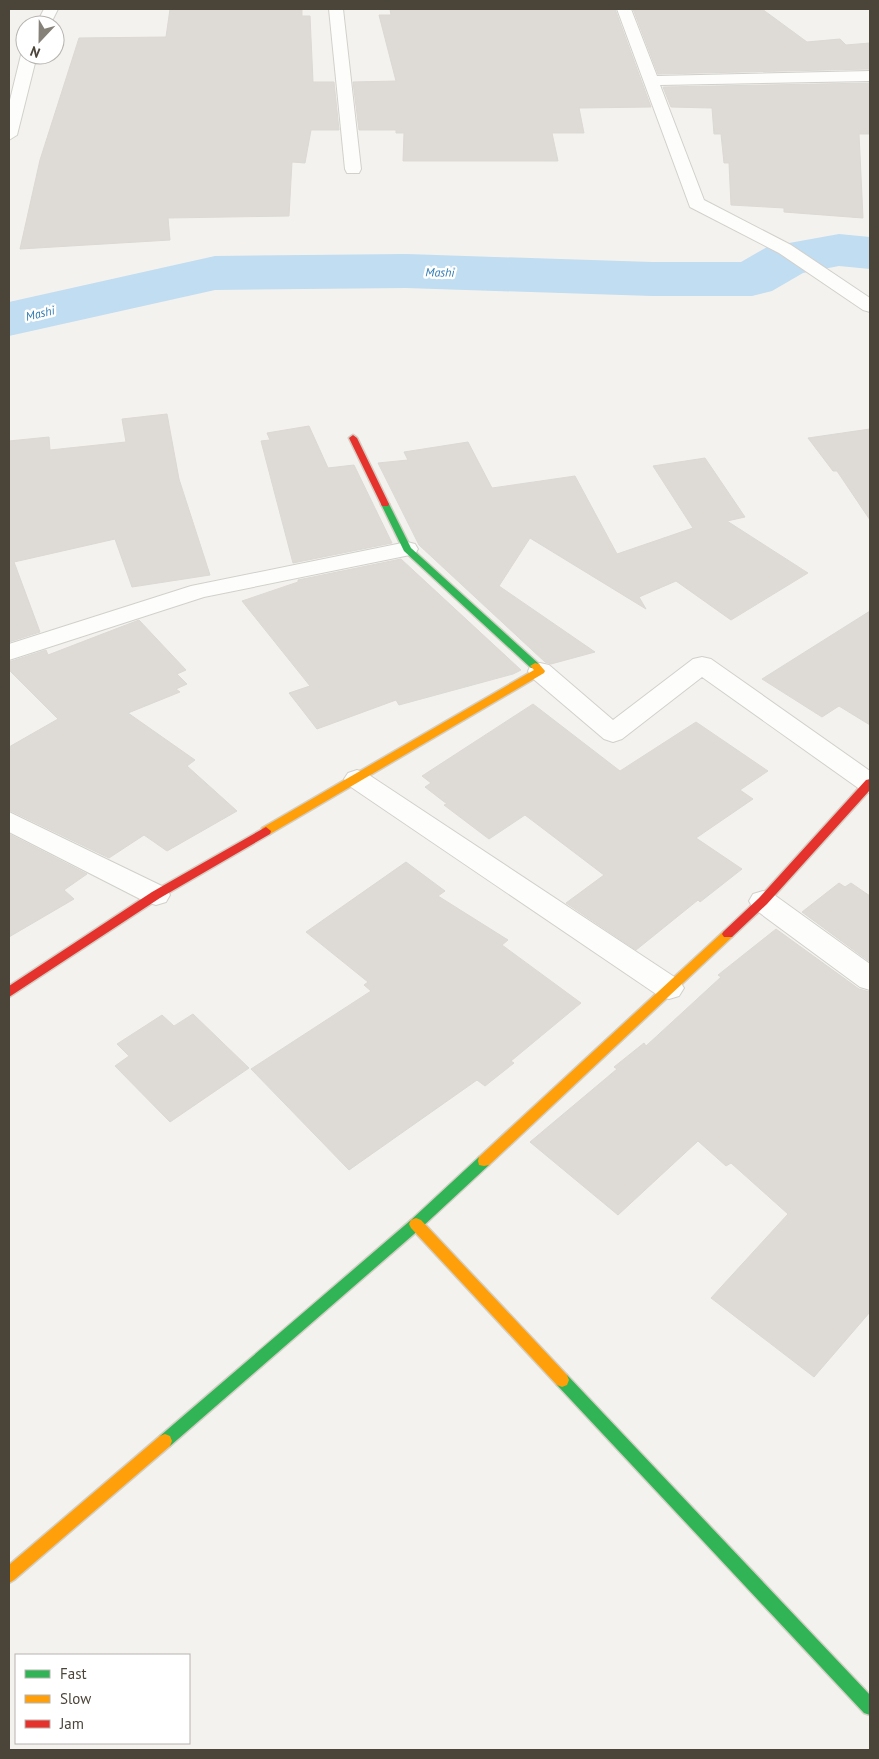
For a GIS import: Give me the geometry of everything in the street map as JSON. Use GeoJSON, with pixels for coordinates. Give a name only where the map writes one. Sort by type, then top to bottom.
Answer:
{"type":"FeatureCollection","features":[{"type":"Feature","properties":{"kind":"street"},"geometry":{"type":"LineString","coordinates":[[336,9],[353,170]]}},
{"type":"Feature","properties":{"kind":"street"},"geometry":{"type":"LineString","coordinates":[[624,9],[696,203],[785,249],[870,306]]}},
{"type":"Feature","properties":{"kind":"street"},"geometry":{"type":"LineString","coordinates":[[9,135],[26,65]]}},
{"type":"Feature","properties":{"kind":"street"},"geometry":{"type":"LineString","coordinates":[[651,81],[870,76]]}},
{"type":"Feature","properties":{"kind":"street"},"geometry":{"type":"LineString","coordinates":[[9,1575],[416,1224],[763,901],[870,784],[702,665],[613,733],[540,671],[406,549],[353,438]]}},
{"type":"Feature","properties":{"kind":"street"},"geometry":{"type":"LineString","coordinates":[[9,652],[199,591],[406,549]]}},
{"type":"Feature","properties":{"kind":"street"},"geometry":{"type":"LineString","coordinates":[[9,992],[156,895],[540,671]]}},
{"type":"Feature","properties":{"kind":"street"},"geometry":{"type":"LineString","coordinates":[[357,779],[669,988]]}},
{"type":"Feature","properties":{"kind":"street"},"geometry":{"type":"LineString","coordinates":[[9,821],[156,895]]}},
{"type":"Feature","properties":{"kind":"street"},"geometry":{"type":"LineString","coordinates":[[763,901],[870,979]]}},
{"type":"Feature","properties":{"kind":"street"},"geometry":{"type":"LineString","coordinates":[[416,1224],[870,1707]]}},
{"type":"Feature","properties":{"kind":"building"},"geometry":{"type":"Polygon","coordinates":[[[170,9],[302,9],[302,16],[310,16],[313,82],[334,82],[339,130],[311,130],[305,163],[292,162],[289,216],[168,218],[170,240],[20,249],[40,160],[79,38],[166,37],[170,9]]]}},
{"type":"Feature","properties":{"kind":"building"},"geometry":{"type":"Polygon","coordinates":[[[390,9],[615,9],[651,107],[579,108],[584,133],[552,133],[558,161],[403,161],[404,133],[396,133],[396,130],[359,130],[353,82],[396,81],[379,15],[391,15],[390,9]]]}},
{"type":"Feature","properties":{"kind":"building"},"geometry":{"type":"Polygon","coordinates":[[[633,9],[762,9],[807,42],[840,39],[846,45],[870,43],[870,69],[658,74],[633,9]]]}},
{"type":"Feature","properties":{"kind":"building"},"geometry":{"type":"Polygon","coordinates":[[[870,83],[870,134],[859,134],[863,218],[784,212],[784,208],[731,205],[729,163],[724,163],[721,134],[714,134],[712,108],[671,107],[663,87],[870,83]]]}},
{"type":"Feature","properties":{"kind":"building"},"geometry":{"type":"Polygon","coordinates":[[[167,414],[179,479],[210,575],[132,587],[115,539],[14,562],[40,632],[9,642],[9,441],[49,437],[50,450],[126,442],[122,419],[167,414]]]}},
{"type":"Feature","properties":{"kind":"building"},"geometry":{"type":"Polygon","coordinates":[[[309,426],[328,468],[354,465],[392,543],[293,563],[261,441],[270,440],[267,433],[309,426]]]}},
{"type":"Feature","properties":{"kind":"building"},"geometry":{"type":"Polygon","coordinates":[[[870,429],[870,520],[837,471],[833,471],[808,438],[870,429]]]}},
{"type":"Feature","properties":{"kind":"building"},"geometry":{"type":"Polygon","coordinates":[[[468,442],[492,488],[575,476],[617,554],[693,528],[653,466],[705,458],[745,517],[727,521],[808,573],[731,620],[676,581],[639,597],[646,609],[530,538],[499,586],[595,652],[551,664],[545,662],[419,545],[378,463],[408,460],[404,452],[468,442]]]}},
{"type":"Feature","properties":{"kind":"building"},"geometry":{"type":"Polygon","coordinates":[[[401,559],[521,670],[513,674],[399,705],[396,700],[317,729],[289,693],[310,686],[242,601],[298,582],[298,580],[401,559]]]}},
{"type":"Feature","properties":{"kind":"building"},"geometry":{"type":"Polygon","coordinates":[[[870,611],[870,725],[839,706],[822,717],[762,679],[870,611]]]}},
{"type":"Feature","properties":{"kind":"building"},"geometry":{"type":"Polygon","coordinates":[[[139,620],[186,670],[177,674],[187,684],[176,689],[180,692],[128,713],[195,760],[187,766],[237,811],[167,851],[144,835],[109,858],[9,810],[9,747],[58,719],[9,670],[9,662],[46,650],[48,655],[139,620]]]}},
{"type":"Feature","properties":{"kind":"building"},"geometry":{"type":"Polygon","coordinates":[[[533,704],[620,771],[696,722],[768,771],[740,790],[753,799],[696,838],[742,869],[700,902],[698,900],[636,950],[566,903],[604,875],[525,815],[489,839],[444,805],[447,804],[425,787],[431,783],[422,776],[533,704]]]}},
{"type":"Feature","properties":{"kind":"building"},"geometry":{"type":"Polygon","coordinates":[[[9,834],[87,874],[64,890],[74,899],[9,937],[9,834]]]}},
{"type":"Feature","properties":{"kind":"building"},"geometry":{"type":"Polygon","coordinates":[[[406,862],[445,891],[438,896],[508,940],[502,945],[581,1003],[511,1061],[514,1063],[485,1086],[477,1080],[349,1170],[251,1069],[371,991],[364,985],[368,982],[306,932],[406,862]]]}},
{"type":"Feature","properties":{"kind":"building"},"geometry":{"type":"Polygon","coordinates":[[[839,883],[845,887],[851,883],[870,896],[870,962],[802,912],[839,883]]]}},
{"type":"Feature","properties":{"kind":"building"},"geometry":{"type":"Polygon","coordinates":[[[776,929],[859,989],[870,992],[870,1312],[814,1377],[711,1298],[788,1214],[731,1163],[726,1166],[698,1141],[618,1215],[530,1142],[617,1069],[614,1067],[644,1043],[646,1046],[721,977],[718,975],[776,929]]]}},
{"type":"Feature","properties":{"kind":"building"},"geometry":{"type":"Polygon","coordinates":[[[193,1014],[249,1068],[170,1122],[115,1066],[129,1056],[117,1044],[162,1015],[174,1026],[193,1014]]]}},
{"type":"Feature","properties":{"kind":"waterway","name":"Mashi"},"geometry":{"type":"LineString","coordinates":[[9,319],[215,273],[406,271],[652,279],[752,279],[787,259],[839,250],[870,253]]}},
{"type":"Feature","properties":{"kind":"traffic: fast"},"geometry":{"type":"LineString","coordinates":[[385,504],[407,549],[535,666]]}},
{"type":"Feature","properties":{"kind":"traffic: fast"},"geometry":{"type":"LineString","coordinates":[[165,1441],[416,1224],[484,1161]]}},
{"type":"Feature","properties":{"kind":"traffic: fast"},"geometry":{"type":"LineString","coordinates":[[562,1380],[870,1707]]}},
{"type":"Feature","properties":{"kind":"traffic: slow"},"geometry":{"type":"LineString","coordinates":[[266,831],[540,671],[535,666]]}},
{"type":"Feature","properties":{"kind":"traffic: slow"},"geometry":{"type":"LineString","coordinates":[[484,1161],[728,934]]}},
{"type":"Feature","properties":{"kind":"traffic: slow"},"geometry":{"type":"LineString","coordinates":[[416,1224],[562,1380]]}},
{"type":"Feature","properties":{"kind":"traffic: slow"},"geometry":{"type":"LineString","coordinates":[[9,1575],[165,1441]]}},
{"type":"Feature","properties":{"kind":"traffic: jam"},"geometry":{"type":"LineString","coordinates":[[353,438],[385,504]]}},
{"type":"Feature","properties":{"kind":"traffic: jam"},"geometry":{"type":"LineString","coordinates":[[728,934],[763,901],[870,783]]}},
{"type":"Feature","properties":{"kind":"traffic: jam"},"geometry":{"type":"LineString","coordinates":[[9,992],[156,895],[266,831]]}}]}
